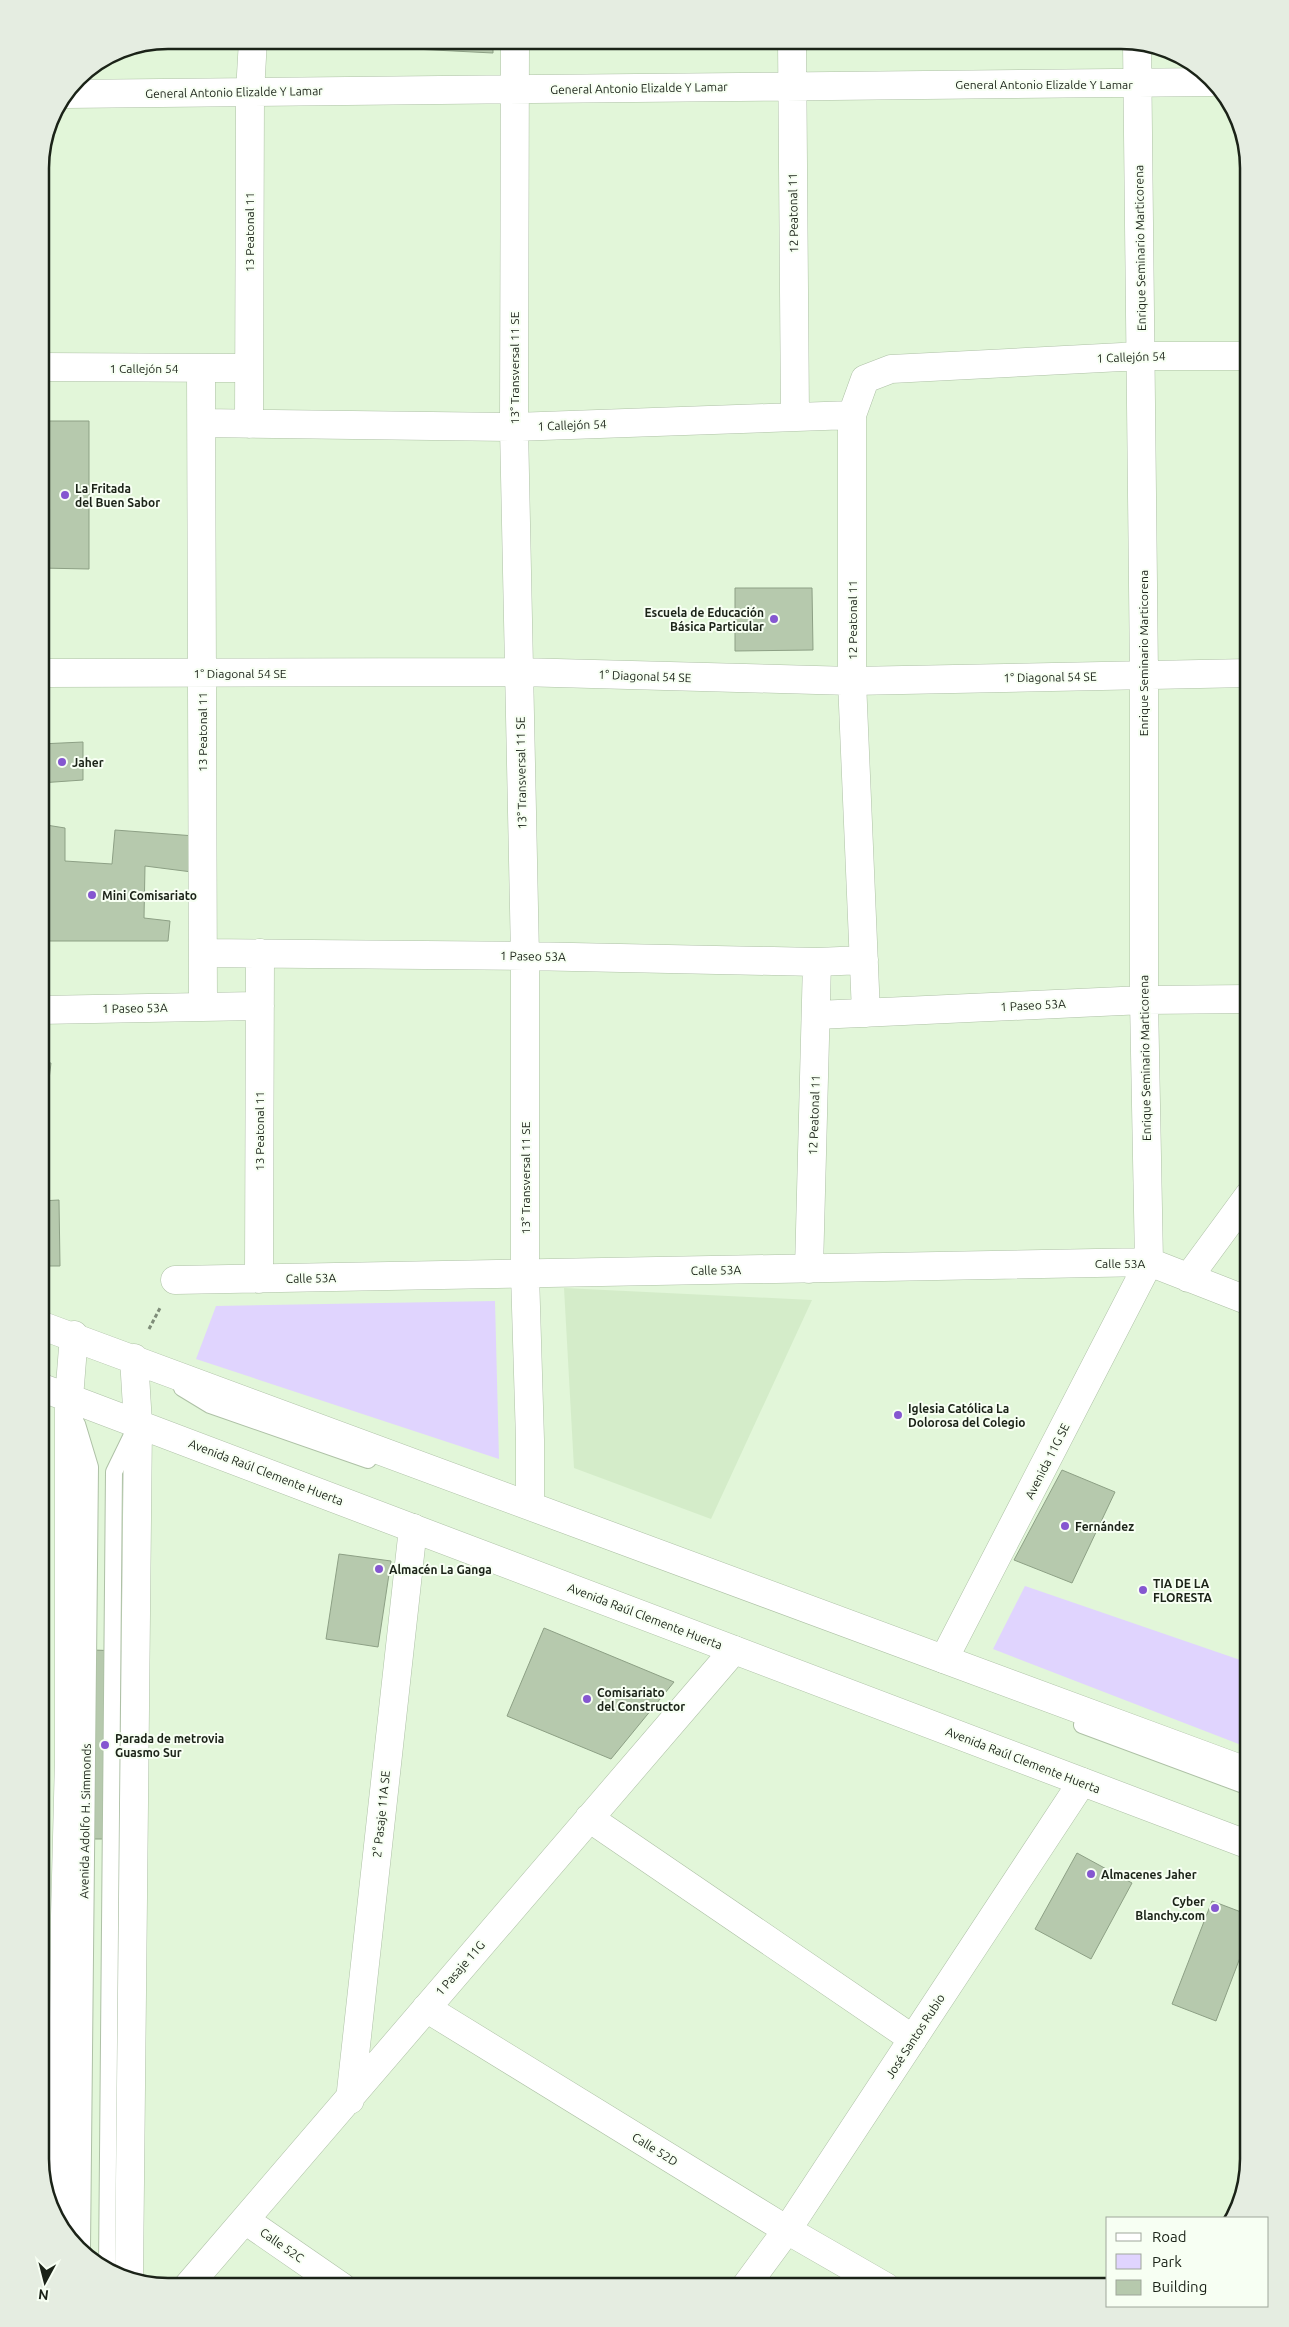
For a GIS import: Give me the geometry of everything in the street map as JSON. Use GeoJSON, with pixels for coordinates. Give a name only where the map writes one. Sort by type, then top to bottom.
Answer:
{"type":"FeatureCollection","features":[{"type":"Feature","properties":{"kind":"street","name":"13 Peatonal 11"},"geometry":{"type":"LineString","coordinates":[[248,424],[250,92],[252,49]]}},
{"type":"Feature","properties":{"kind":"street","name":"13° Transversal 11 SE"},"geometry":{"type":"LineString","coordinates":[[515,49],[513,90],[514,427],[525,956],[525,1274],[530,1505]]}},
{"type":"Feature","properties":{"kind":"street","name":"12 Peatonal 11"},"geometry":{"type":"LineString","coordinates":[[792,49],[796,416]]}},
{"type":"Feature","properties":{"kind":"street","name":"Enrique Seminario Marticorena"},"geometry":{"type":"LineString","coordinates":[[1138,50],[1144,675],[1144,1000],[1149,1262]]}},
{"type":"Feature","properties":{"kind":"street","name":"General Antonio Elizalde Y Lamar"},"geometry":{"type":"LineString","coordinates":[[75,94],[1203,82]]}},
{"type":"Feature","properties":{"kind":"street","name":"1 Callejón 54"},"geometry":{"type":"LineString","coordinates":[[1013,363],[1141,356],[1240,356]]}},
{"type":"Feature","properties":{"kind":"street","name":"12 Peatonal 11"},"geometry":{"type":"LineString","coordinates":[[866,1013],[852,681],[852,415],[865,379],[891,369],[1013,363]]}},
{"type":"Feature","properties":{"kind":"street","name":"1 Callejón 54"},"geometry":{"type":"LineString","coordinates":[[49,367],[247,368]]}},
{"type":"Feature","properties":{"kind":"street","name":"13 Peatonal 11"},"geometry":{"type":"LineString","coordinates":[[201,368],[204,1007]]}},
{"type":"Feature","properties":{"kind":"street","name":"1 Callejón 54"},"geometry":{"type":"LineString","coordinates":[[202,424],[514,427],[852,415]]}},
{"type":"Feature","properties":{"kind":"street","name":"1° Diagonal 54 SE"},"geometry":{"type":"LineString","coordinates":[[49,673],[519,672],[852,681],[1240,673]]}},
{"type":"Feature","properties":{"kind":"street","name":"13 Peatonal 11"},"geometry":{"type":"LineString","coordinates":[[259,1279],[260,952]]}},
{"type":"Feature","properties":{"kind":"street","name":"1 Paseo 53A"},"geometry":{"type":"LineString","coordinates":[[203,953],[260,952],[818,962],[864,960]]}},
{"type":"Feature","properties":{"kind":"street","name":"12 Peatonal 11"},"geometry":{"type":"LineString","coordinates":[[809,1269],[818,962]]}},
{"type":"Feature","properties":{"kind":"street","name":"1 Paseo 53A"},"geometry":{"type":"LineString","coordinates":[[817,1015],[1144,1000],[1240,999]]}},
{"type":"Feature","properties":{"kind":"street","name":"1 Paseo 53A"},"geometry":{"type":"LineString","coordinates":[[49,1010],[260,1006]]}},
{"type":"Feature","properties":{"kind":"street"},"geometry":{"type":"LineString","coordinates":[[1188,1278],[1240,1207]]}},
{"type":"Feature","properties":{"kind":"street","name":"Calle 53A"},"geometry":{"type":"LineString","coordinates":[[175,1280],[1149,1262],[1240,1298]]}},
{"type":"Feature","properties":{"kind":"street","name":"Avenida 11G SE"},"geometry":{"type":"LineString","coordinates":[[944,1659],[1149,1262]]}},
{"type":"Feature","properties":{"kind":"street"},"geometry":{"type":"LineString","coordinates":[[49,1328],[1240,1769]]}},
{"type":"Feature","properties":{"kind":"street","name":"Avenida Adolfo H. Simmonds"},"geometry":{"type":"LineString","coordinates":[[62,2213],[68,1759],[69,1398],[74,1336]]}},
{"type":"Feature","properties":{"kind":"street"},"geometry":{"type":"LineString","coordinates":[[129,2272],[138,1424],[134,1358]]}},
{"type":"Feature","properties":{"kind":"street","name":"Avenida Raúl Clemente Huerta"},"geometry":{"type":"LineString","coordinates":[[49,1390],[1240,1842]]}},
{"type":"Feature","properties":{"kind":"street","name":"2° Pasaje 11A SE"},"geometry":{"type":"LineString","coordinates":[[350,2100],[412,1528]]}},
{"type":"Feature","properties":{"kind":"street","name":"1 Pasaje 11G"},"geometry":{"type":"LineString","coordinates":[[195,2278],[350,2100],[426,2008],[734,1650]]}},
{"type":"Feature","properties":{"kind":"street","name":"José Santos Rubio"},"geometry":{"type":"LineString","coordinates":[[751,2278],[786,2230],[1082,1782]]}},
{"type":"Feature","properties":{"kind":"street"},"geometry":{"type":"LineString","coordinates":[[590,1818],[912,2039]]}},
{"type":"Feature","properties":{"kind":"street","name":"Calle 52D"},"geometry":{"type":"LineString","coordinates":[[426,2008],[786,2230],[870,2278]]}},
{"type":"Feature","properties":{"kind":"street","name":"Calle 52C"},"geometry":{"type":"LineString","coordinates":[[245,2220],[329,2278]]}},
{"type":"Feature","properties":{"kind":"lane"},"geometry":{"type":"LineString","coordinates":[[134,1358],[210,1405],[466,1495],[1240,1784]]}},
{"type":"Feature","properties":{"kind":"lane","name":"Avenida Adolfo H. Simmonds"},"geometry":{"type":"LineString","coordinates":[[69,1398],[90,1467],[82,2242]]}},
{"type":"Feature","properties":{"kind":"lane","name":"Avenida Adolfo H. Simmonds"},"geometry":{"type":"LineString","coordinates":[[107,2261],[114,1472],[138,1424]]}},
{"type":"Feature","properties":{"kind":"path"},"geometry":{"type":"LineString","coordinates":[[134,1358],[175,1280]]}},
{"type":"Feature","properties":{"kind":"shaded area"},"geometry":{"type":"Polygon","coordinates":[[[564,1288],[812,1300],[711,1519],[574,1468],[564,1288]]]}},
{"type":"Feature","properties":{"kind":"green space"},"geometry":{"type":"Polygon","coordinates":[[[495,1301],[499,1459],[196,1359],[216,1306],[495,1301]]]}},
{"type":"Feature","properties":{"kind":"green space"},"geometry":{"type":"Polygon","coordinates":[[[1025,1586],[1240,1660],[1240,1745],[993,1649],[1025,1586]]]}},
{"type":"Feature","properties":{"kind":"building"},"geometry":{"type":"Polygon","coordinates":[[[414,49],[493,49],[493,53],[414,49]]]}},
{"type":"Feature","properties":{"kind":"building","name":"La Fritada del Buen Sabor"},"geometry":{"type":"Polygon","coordinates":[[[49,421],[89,421],[89,569],[49,568],[49,421]]]}},
{"type":"Feature","properties":{"kind":"building","name":"Escuela de Educación Básica Particular"},"geometry":{"type":"Polygon","coordinates":[[[735,588],[812,588],[813,650],[735,651],[735,588]]]}},
{"type":"Feature","properties":{"kind":"building","name":"Jaher"},"geometry":{"type":"Polygon","coordinates":[[[83,742],[83,780],[49,782],[49,744],[83,742]]]}},
{"type":"Feature","properties":{"kind":"building","name":"Mini Comisariato"},"geometry":{"type":"Polygon","coordinates":[[[49,825],[65,828],[65,861],[112,864],[115,830],[195,836],[192,872],[145,866],[144,918],[170,921],[168,941],[49,941],[49,825]]]}},
{"type":"Feature","properties":{"kind":"building"},"geometry":{"type":"Polygon","coordinates":[[[49,1063],[51,1063],[49,1080],[49,1063]]]}},
{"type":"Feature","properties":{"kind":"building"},"geometry":{"type":"Polygon","coordinates":[[[59,1200],[60,1266],[49,1266],[49,1201],[59,1200]]]}},
{"type":"Feature","properties":{"kind":"building","name":"Fernández"},"geometry":{"type":"Polygon","coordinates":[[[1062,1470],[1115,1492],[1072,1583],[1014,1560],[1062,1470]]]}},
{"type":"Feature","properties":{"kind":"building"},"geometry":{"type":"Polygon","coordinates":[[[339,1554],[391,1561],[378,1647],[326,1639],[339,1554]]]}},
{"type":"Feature","properties":{"kind":"building","name":"Comisariato del Constructor"},"geometry":{"type":"Polygon","coordinates":[[[544,1628],[674,1682],[611,1759],[507,1716],[544,1628]]]}},
{"type":"Feature","properties":{"kind":"building","name":"Parada de metrovia Guasmo Sur"},"geometry":{"type":"Polygon","coordinates":[[[92,1650],[123,1651],[117,1839],[87,1839],[92,1650]]]}},
{"type":"Feature","properties":{"kind":"building"},"geometry":{"type":"Polygon","coordinates":[[[1077,1853],[1132,1883],[1091,1959],[1035,1929],[1077,1853]]]}},
{"type":"Feature","properties":{"kind":"building"},"geometry":{"type":"Polygon","coordinates":[[[1212,1901],[1240,1912],[1240,1958],[1216,2021],[1172,2004],[1212,1901]]]}},
{"type":"Feature","properties":{"kind":"place","name":"La Fritada del Buen Sabor"},"geometry":{"type":"Point","coordinates":[65,495]}},
{"type":"Feature","properties":{"kind":"place","name":"Escuela de Educación Básica Particular"},"geometry":{"type":"Point","coordinates":[774,619]}},
{"type":"Feature","properties":{"kind":"place","name":"Jaher"},"geometry":{"type":"Point","coordinates":[62,762]}},
{"type":"Feature","properties":{"kind":"place","name":"Mini Comisariato"},"geometry":{"type":"Point","coordinates":[92,895]}},
{"type":"Feature","properties":{"kind":"place","name":"Iglesia Católica La Dolorosa del Colegio"},"geometry":{"type":"Point","coordinates":[898,1415]}},
{"type":"Feature","properties":{"kind":"place","name":"Fernández"},"geometry":{"type":"Point","coordinates":[1065,1526]}},
{"type":"Feature","properties":{"kind":"place","name":"Almacén La Ganga"},"geometry":{"type":"Point","coordinates":[379,1569]}},
{"type":"Feature","properties":{"kind":"place","name":"TIA DE LA FLORESTA"},"geometry":{"type":"Point","coordinates":[1143,1590]}},
{"type":"Feature","properties":{"kind":"place","name":"Comisariato del Constructor"},"geometry":{"type":"Point","coordinates":[587,1699]}},
{"type":"Feature","properties":{"kind":"place","name":"Parada de metrovia Guasmo Sur"},"geometry":{"type":"Point","coordinates":[105,1745]}},
{"type":"Feature","properties":{"kind":"place","name":"Almacenes Jaher"},"geometry":{"type":"Point","coordinates":[1091,1874]}},
{"type":"Feature","properties":{"kind":"place","name":"Cyber Blanchy.com"},"geometry":{"type":"Point","coordinates":[1215,1908]}}]}
